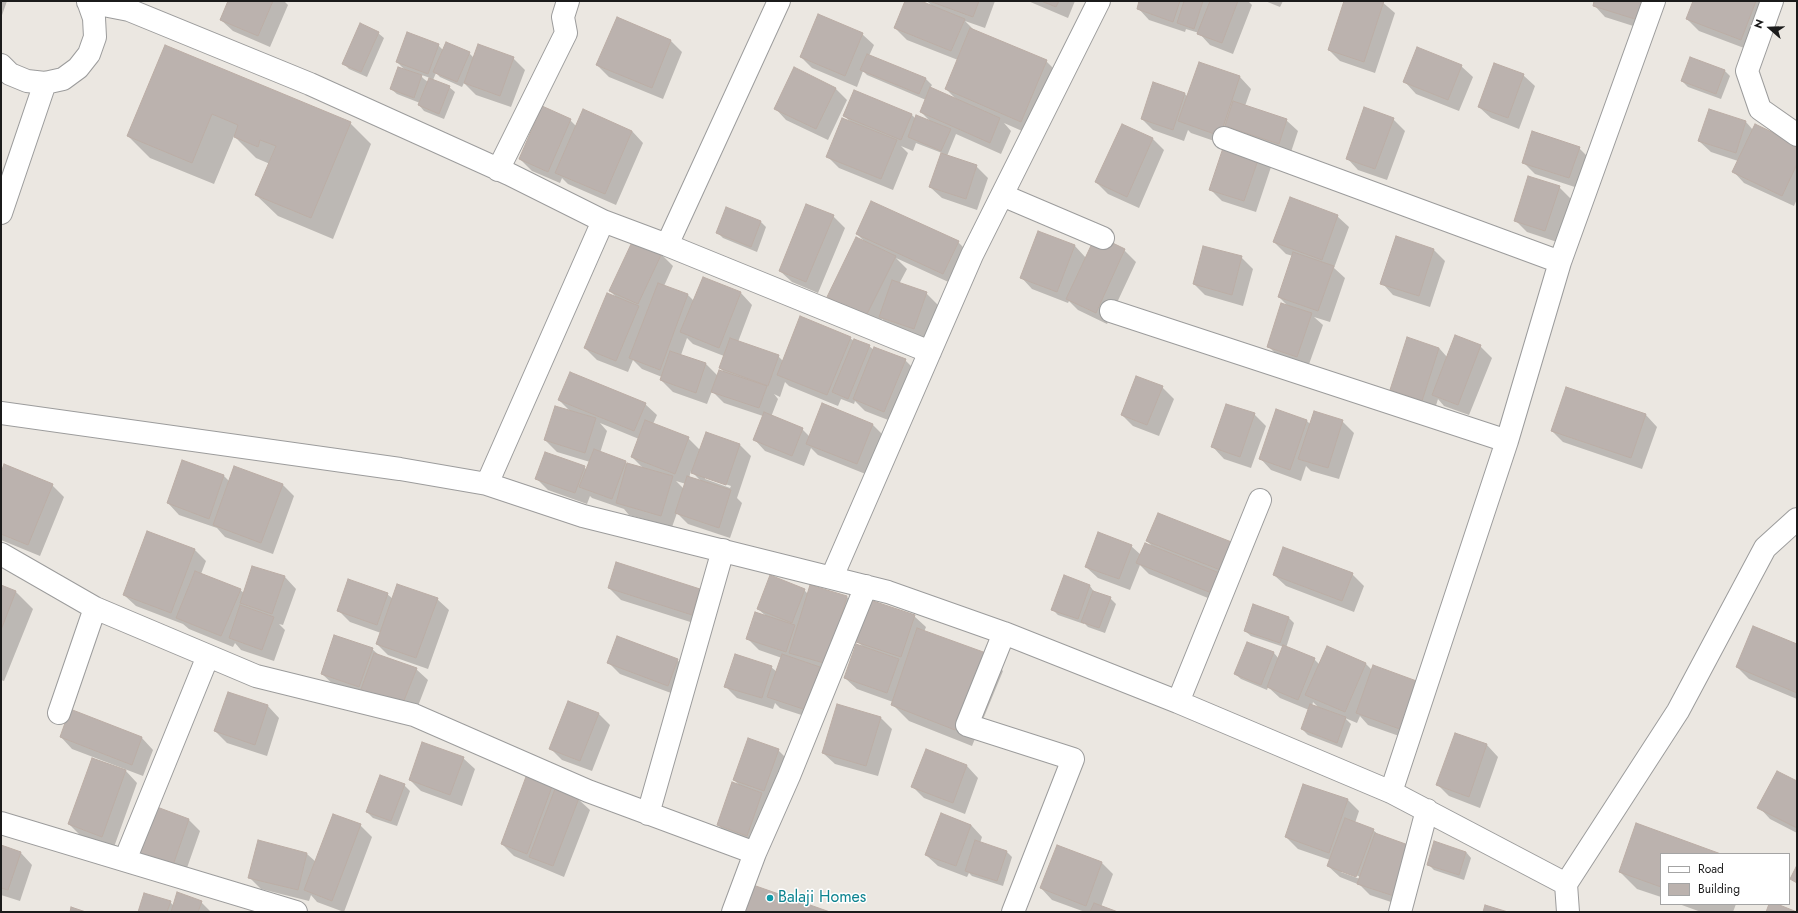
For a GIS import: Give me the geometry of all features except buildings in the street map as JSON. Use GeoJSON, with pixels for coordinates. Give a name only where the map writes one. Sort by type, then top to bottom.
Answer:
{"type":"FeatureCollection","features":[{"type":"Feature","properties":{"kind":"street"},"geometry":{"type":"LineString","coordinates":[[498,170],[566,33],[563,16],[568,1]]}},
{"type":"Feature","properties":{"kind":"street"},"geometry":{"type":"LineString","coordinates":[[667,245],[779,1]]}},
{"type":"Feature","properties":{"kind":"street"},"geometry":{"type":"LineString","coordinates":[[832,577],[972,255],[1098,1]]}},
{"type":"Feature","properties":{"kind":"street"},"geometry":{"type":"LineString","coordinates":[[1391,792],[1507,441],[1560,262],[1654,1]]}},
{"type":"Feature","properties":{"kind":"street"},"geometry":{"type":"LineString","coordinates":[[1772,1],[1747,71],[1760,109],[1797,135]]}},
{"type":"Feature","properties":{"kind":"street"},"geometry":{"type":"LineString","coordinates":[[88,2],[129,10],[288,75],[498,170],[603,221],[667,245],[930,352]]}},
{"type":"Feature","properties":{"kind":"street"},"geometry":{"type":"LineString","coordinates":[[1,64],[10,74],[27,82],[45,83],[63,79],[78,68],[89,54],[95,37],[94,18],[88,2]]}},
{"type":"Feature","properties":{"kind":"street"},"geometry":{"type":"LineString","coordinates":[[1,213],[45,83]]}},
{"type":"Feature","properties":{"kind":"street"},"geometry":{"type":"LineString","coordinates":[[1224,138],[1560,262]]}},
{"type":"Feature","properties":{"kind":"street"},"geometry":{"type":"LineString","coordinates":[[1002,196],[1103,238]]}},
{"type":"Feature","properties":{"kind":"street"},"geometry":{"type":"LineString","coordinates":[[487,484],[603,221]]}},
{"type":"Feature","properties":{"kind":"street"},"geometry":{"type":"LineString","coordinates":[[1112,311],[1507,441]]}},
{"type":"Feature","properties":{"kind":"street"},"geometry":{"type":"LineString","coordinates":[[1,413],[400,469],[487,484],[583,516],[888,592],[1004,632],[1178,702],[1391,792],[1566,884]]}},
{"type":"Feature","properties":{"kind":"street"},"geometry":{"type":"LineString","coordinates":[[1178,702],[1260,500]]}},
{"type":"Feature","properties":{"kind":"street"},"geometry":{"type":"LineString","coordinates":[[1568,912],[1566,884],[1678,711],[1766,548],[1797,519]]}},
{"type":"Feature","properties":{"kind":"street"},"geometry":{"type":"LineString","coordinates":[[648,814],[723,550]]}},
{"type":"Feature","properties":{"kind":"street"},"geometry":{"type":"LineString","coordinates":[[1,554],[95,608],[256,676],[414,715],[588,791],[754,853]]}},
{"type":"Feature","properties":{"kind":"street"},"geometry":{"type":"LineString","coordinates":[[733,912],[754,853],[789,776],[866,586]]}},
{"type":"Feature","properties":{"kind":"street"},"geometry":{"type":"LineString","coordinates":[[59,712],[95,608]]}},
{"type":"Feature","properties":{"kind":"street"},"geometry":{"type":"LineString","coordinates":[[1004,632],[967,725],[1073,759],[1013,912]]}},
{"type":"Feature","properties":{"kind":"street"},"geometry":{"type":"LineString","coordinates":[[125,860],[208,656]]}},
{"type":"Feature","properties":{"kind":"street"},"geometry":{"type":"LineString","coordinates":[[1400,912],[1427,810]]}},
{"type":"Feature","properties":{"kind":"street"},"geometry":{"type":"LineString","coordinates":[[1,823],[296,912]]}},
{"type":"Feature","properties":{"kind":"place","name":"Balaji Homes"},"geometry":{"type":"Point","coordinates":[770,898]}}]}
